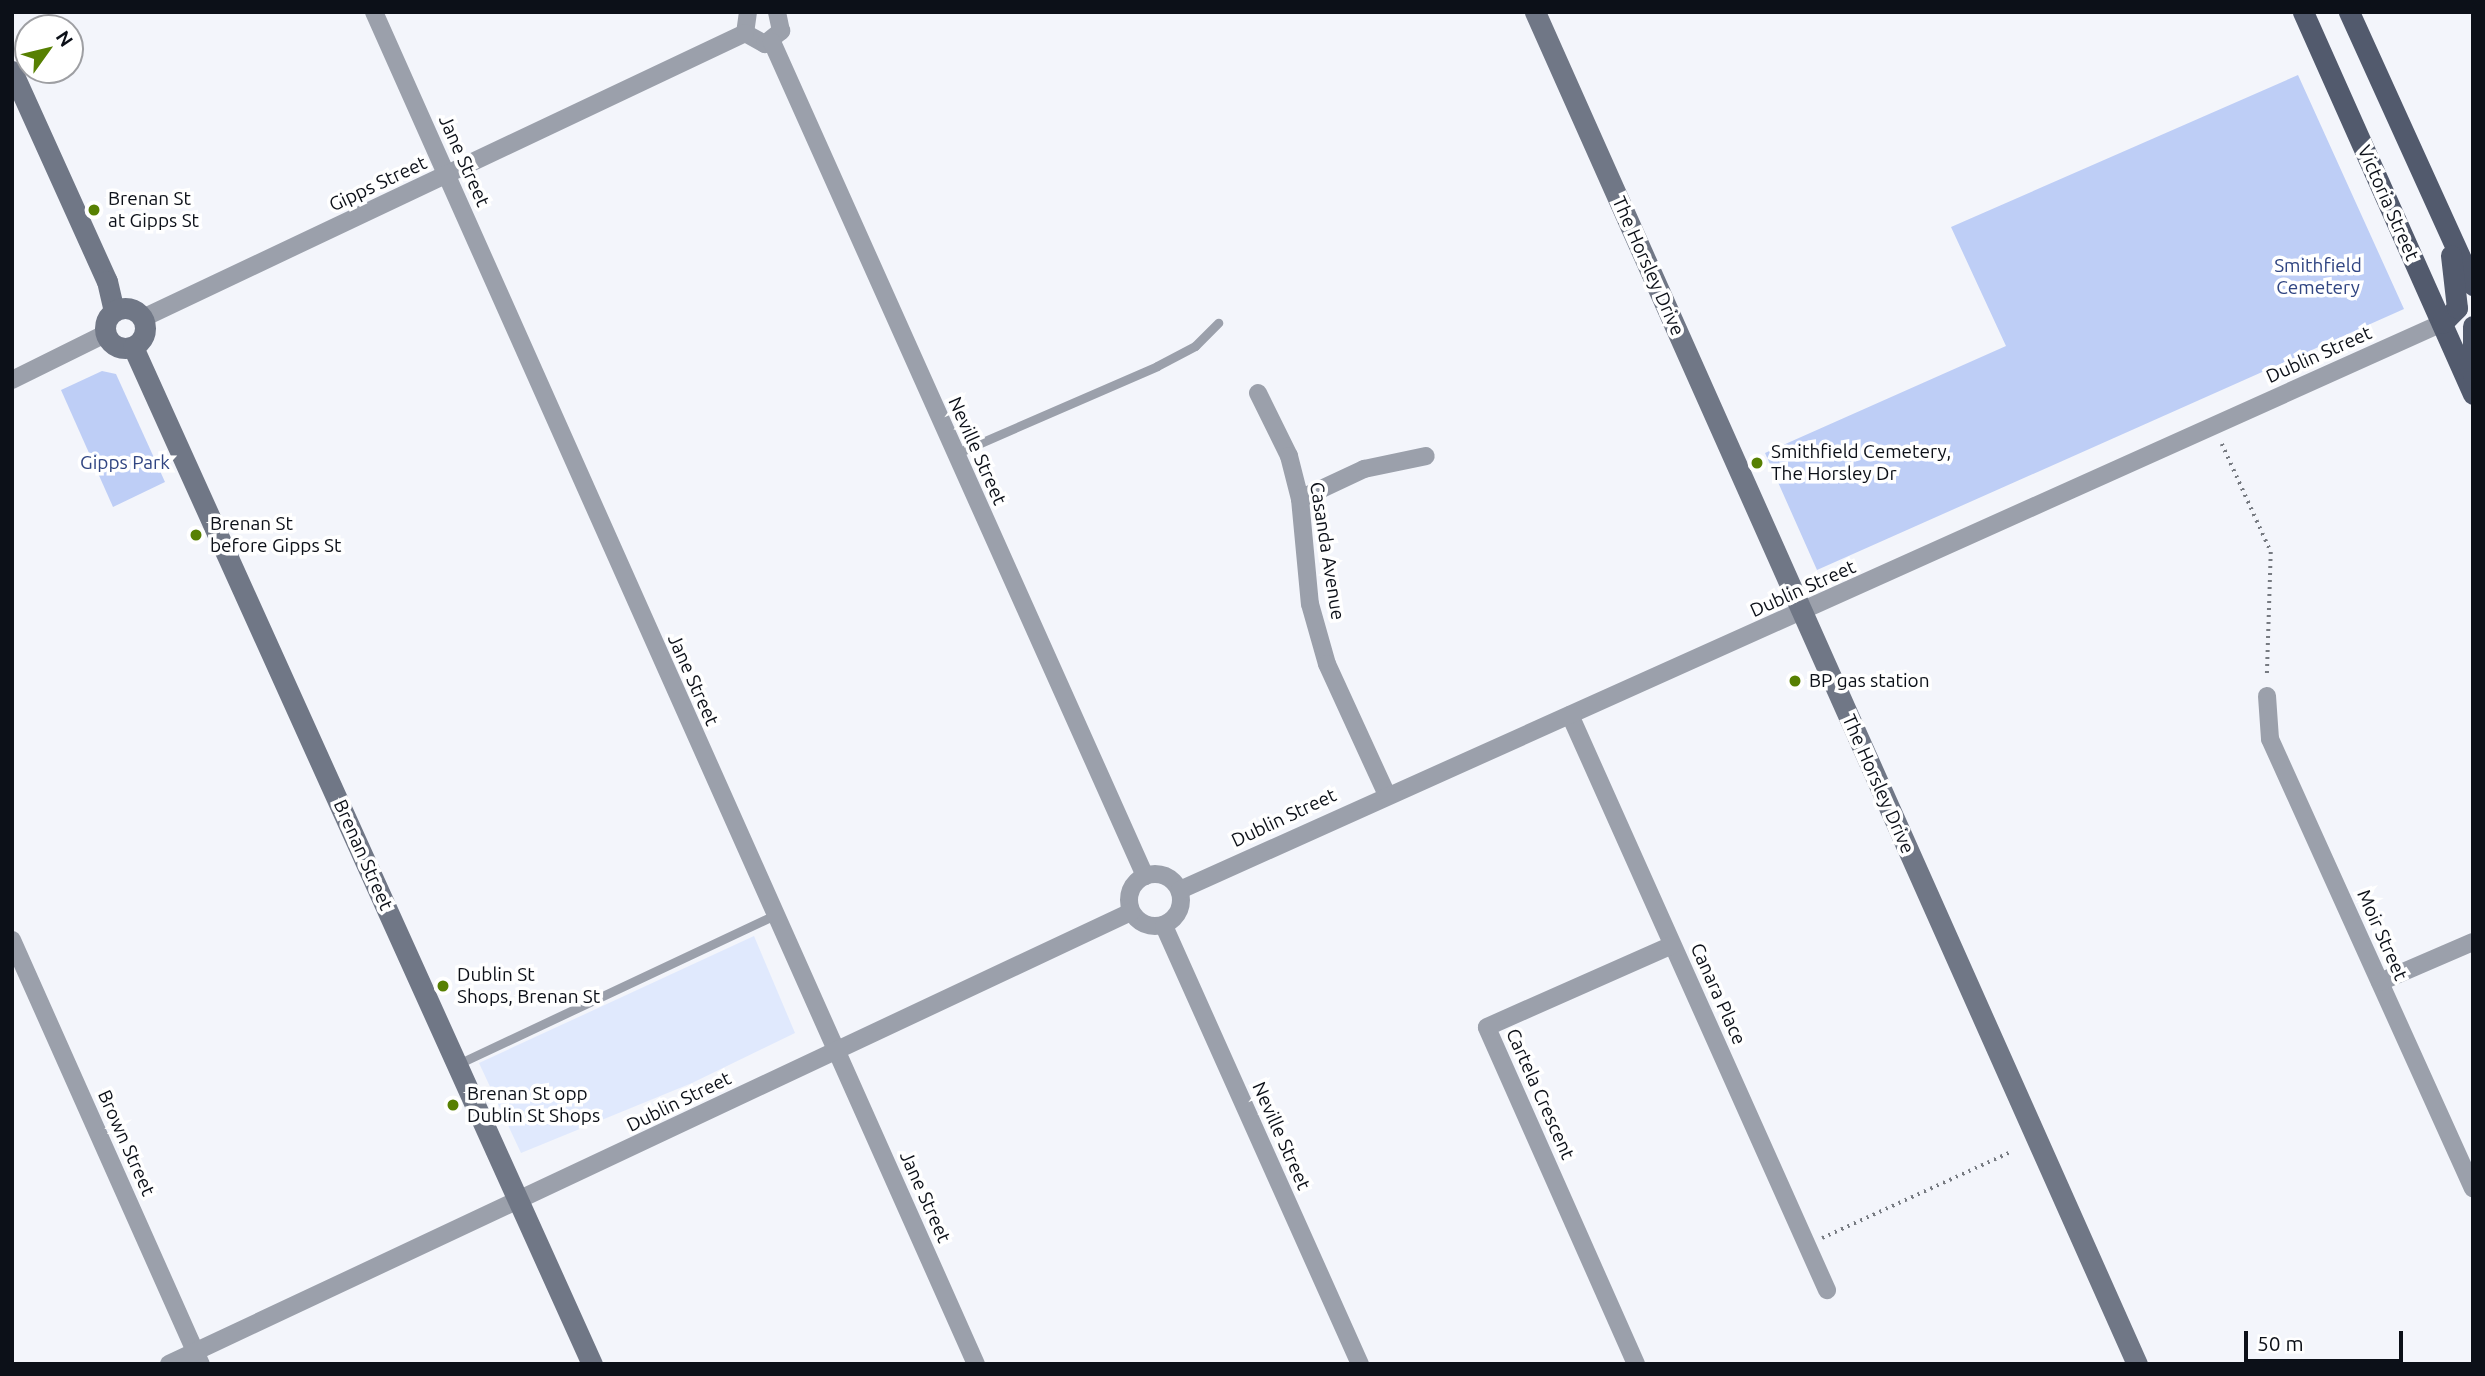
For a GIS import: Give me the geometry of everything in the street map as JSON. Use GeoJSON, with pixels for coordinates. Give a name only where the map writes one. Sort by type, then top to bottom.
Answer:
{"type":"FeatureCollection","features":[{"type":"Feature","properties":{"kind":"main road","name":"Victoria Street"},"geometry":{"type":"LineString","coordinates":[[2303,12],[2473,394]]}},
{"type":"Feature","properties":{"kind":"main road"},"geometry":{"type":"LineString","coordinates":[[2349,12],[2473,285]]}},
{"type":"Feature","properties":{"kind":"main road"},"geometry":{"type":"LineString","coordinates":[[2442,323],[2457,308],[2447,229]]}},
{"type":"Feature","properties":{"kind":"main road"},"geometry":{"type":"LineString","coordinates":[[2473,326],[2473,375]]}},
{"type":"Feature","properties":{"kind":"street","name":"Jane Street"},"geometry":{"type":"LineString","coordinates":[[374,12],[773,916],[837,1049],[976,1364]]}},
{"type":"Feature","properties":{"kind":"street"},"geometry":{"type":"LineString","coordinates":[[748,12],[745,33],[757,44],[772,42],[781,31],[784,14]]}},
{"type":"Feature","properties":{"kind":"street","name":"The Horsley Drive"},"geometry":{"type":"LineString","coordinates":[[1535,12],[2137,1364]]}},
{"type":"Feature","properties":{"kind":"street","name":"Gipps Street"},"geometry":{"type":"LineString","coordinates":[[143,318],[745,33]]}},
{"type":"Feature","properties":{"kind":"street","name":"Neville Street"},"geometry":{"type":"LineString","coordinates":[[772,42],[1145,876]]}},
{"type":"Feature","properties":{"kind":"street"},"geometry":{"type":"LineString","coordinates":[[12,71],[107,281],[114,311],[105,334],[12,380]]}},
{"type":"Feature","properties":{"kind":"street"},"geometry":{"type":"LineString","coordinates":[[105,334],[116,346],[132,347],[143,337],[143,318],[130,308],[114,311]]}},
{"type":"Feature","properties":{"kind":"street","name":"Dublin Street"},"geometry":{"type":"LineString","coordinates":[[1180,890],[1386,793],[1803,612],[2442,323]]}},
{"type":"Feature","properties":{"kind":"street","name":"Brenan Street"},"geometry":{"type":"LineString","coordinates":[[132,347],[592,1364]]}},
{"type":"Feature","properties":{"kind":"street","name":"Casanda Avenue"},"geometry":{"type":"LineString","coordinates":[[1258,393],[1289,456],[1300,499],[1310,604],[1327,664],[1386,793]]}},
{"type":"Feature","properties":{"kind":"street"},"geometry":{"type":"LineString","coordinates":[[1300,499],[1363,469],[1426,456]]}},
{"type":"Feature","properties":{"kind":"street","name":"Moir Street"},"geometry":{"type":"LineString","coordinates":[[2267,696],[2270,739],[2473,1188]]}},
{"type":"Feature","properties":{"kind":"street","name":"Canara Place"},"geometry":{"type":"LineString","coordinates":[[1570,715],[1827,1290]]}},
{"type":"Feature","properties":{"kind":"street"},"geometry":{"type":"LineString","coordinates":[[1163,875],[1180,890],[1178,914],[1164,926],[1148,926],[1131,912],[1134,884],[1145,876],[1163,875]]}},
{"type":"Feature","properties":{"kind":"street","name":"Dublin Street"},"geometry":{"type":"LineString","coordinates":[[170,1364],[199,1357],[837,1049],[1131,912]]}},
{"type":"Feature","properties":{"kind":"street","name":"Neville Street"},"geometry":{"type":"LineString","coordinates":[[1164,926],[1360,1364]]}},
{"type":"Feature","properties":{"kind":"street","name":"Brown Street"},"geometry":{"type":"LineString","coordinates":[[12,940],[199,1357]]}},
{"type":"Feature","properties":{"kind":"street"},"geometry":{"type":"LineString","coordinates":[[2380,982],[2473,942]]}},
{"type":"Feature","properties":{"kind":"street","name":"Cartela Crescent"},"geometry":{"type":"LineString","coordinates":[[1636,1364],[1487,1027],[1672,945]]}},
{"type":"Feature","properties":{"kind":"lane"},"geometry":{"type":"LineString","coordinates":[[955,454],[1157,366],[1195,346],[1218,323]]}},
{"type":"Feature","properties":{"kind":"lane"},"geometry":{"type":"LineString","coordinates":[[457,1065],[773,916]]}},
{"type":"Feature","properties":{"kind":"path"},"geometry":{"type":"LineString","coordinates":[[2214,426],[2271,552],[2267,696]]}},
{"type":"Feature","properties":{"kind":"path"},"geometry":{"type":"LineString","coordinates":[[1807,1245],[2011,1152]]}},
{"type":"Feature","properties":{"kind":"shaded area"},"geometry":{"type":"Polygon","coordinates":[[[754,936],[795,1033],[692,1083],[521,1153],[479,1063],[754,936]]]}},
{"type":"Feature","properties":{"kind":"green space","name":"Smithfield Cemetery"},"geometry":{"type":"Polygon","coordinates":[[[2298,75],[2404,309],[1817,570],[1765,453],[2006,346],[1951,227],[2298,75]]]}},
{"type":"Feature","properties":{"kind":"green space","name":"Gipps Park"},"geometry":{"type":"Polygon","coordinates":[[[102,371],[116,374],[165,482],[113,507],[61,390],[102,371]]]}},
{"type":"Feature","properties":{"kind":"place","name":"Brenan St at Gipps St"},"geometry":{"type":"Point","coordinates":[94,210]}},
{"type":"Feature","properties":{"kind":"place","name":"Smithfield Cemetery, The Horsley Dr"},"geometry":{"type":"Point","coordinates":[1757,463]}},
{"type":"Feature","properties":{"kind":"place","name":"Brenan St before Gipps St"},"geometry":{"type":"Point","coordinates":[196,535]}},
{"type":"Feature","properties":{"kind":"place","name":"BP gas station"},"geometry":{"type":"Point","coordinates":[1795,681]}},
{"type":"Feature","properties":{"kind":"place","name":"Dublin St Shops, Brenan St"},"geometry":{"type":"Point","coordinates":[443,986]}},
{"type":"Feature","properties":{"kind":"place","name":"Brenan St opp Dublin St Shops"},"geometry":{"type":"Point","coordinates":[453,1105]}}]}
